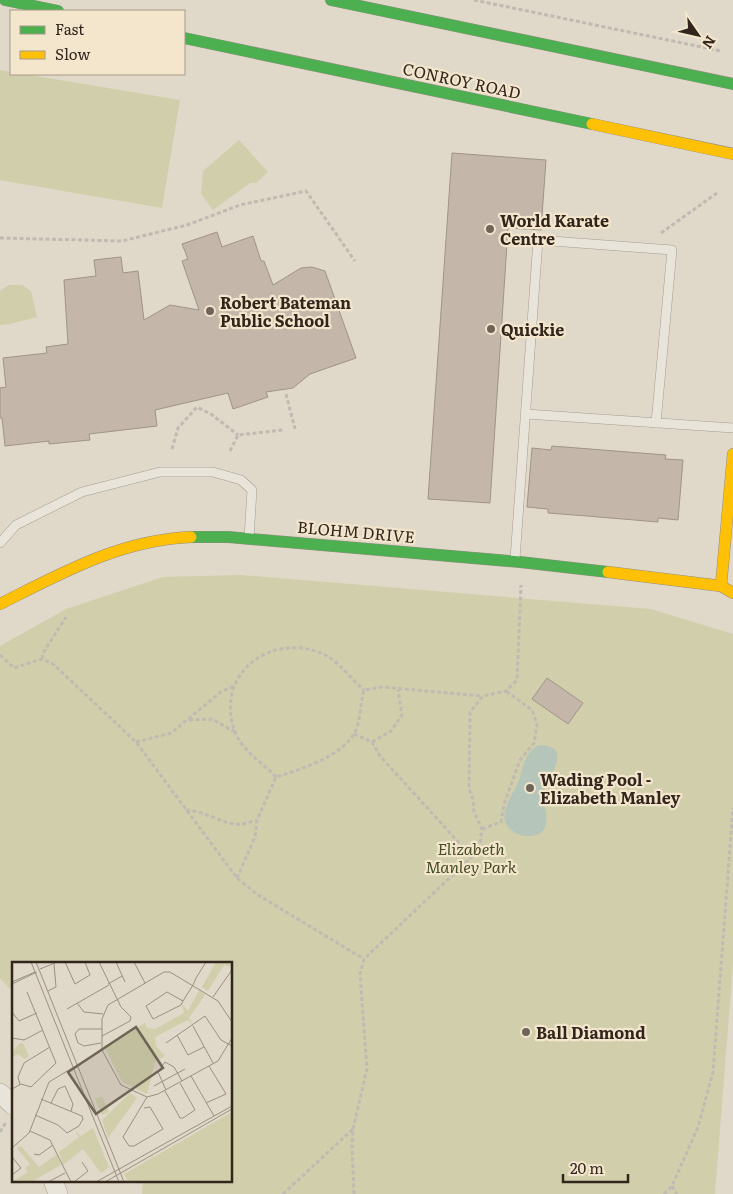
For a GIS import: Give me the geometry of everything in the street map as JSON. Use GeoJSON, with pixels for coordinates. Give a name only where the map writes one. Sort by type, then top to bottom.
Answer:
{"type":"FeatureCollection","features":[{"type":"Feature","properties":{"kind":"main road"},"geometry":{"type":"LineString","coordinates":[[5,0],[53,10]]}},
{"type":"Feature","properties":{"kind":"main road"},"geometry":{"type":"LineString","coordinates":[[331,0],[733,84]]}},
{"type":"Feature","properties":{"kind":"main road","name":"CONROY ROAD"},"geometry":{"type":"LineString","coordinates":[[185,38],[733,154]]}},
{"type":"Feature","properties":{"kind":"main road"},"geometry":{"type":"LineString","coordinates":[[733,454],[721,586],[733,593]]}},
{"type":"Feature","properties":{"kind":"main road","name":"BLOHM DRIVE"},"geometry":{"type":"LineString","coordinates":[[1,600],[101,555],[141,543],[184,538],[250,538],[518,562],[721,586]]}},
{"type":"Feature","properties":{"kind":"street"},"geometry":{"type":"LineString","coordinates":[[0,1093],[12,1104]]}},
{"type":"Feature","properties":{"kind":"street"},"geometry":{"type":"LineString","coordinates":[[54,1182],[58,1194]]}},
{"type":"Feature","properties":{"kind":"lane"},"geometry":{"type":"LineString","coordinates":[[518,562],[538,240],[672,250],[656,423]]}},
{"type":"Feature","properties":{"kind":"lane"},"geometry":{"type":"LineString","coordinates":[[526,414],[733,428]]}},
{"type":"Feature","properties":{"kind":"lane"},"geometry":{"type":"LineString","coordinates":[[0,543],[16,525],[82,492],[160,472],[213,472],[241,480],[252,490],[250,538]]}},
{"type":"Feature","properties":{"kind":"path"},"geometry":{"type":"LineString","coordinates":[[474,0],[721,51]]}},
{"type":"Feature","properties":{"kind":"path"},"geometry":{"type":"LineString","coordinates":[[0,238],[122,241],[187,225],[240,205],[306,191],[355,261]]}},
{"type":"Feature","properties":{"kind":"path"},"geometry":{"type":"LineString","coordinates":[[642,247],[717,193]]}},
{"type":"Feature","properties":{"kind":"path"},"geometry":{"type":"LineString","coordinates":[[286,394],[295,429]]}},
{"type":"Feature","properties":{"kind":"path"},"geometry":{"type":"LineString","coordinates":[[172,449],[178,428],[197,407],[211,414],[238,435],[283,430]]}},
{"type":"Feature","properties":{"kind":"path"},"geometry":{"type":"LineString","coordinates":[[230,451],[238,435]]}},
{"type":"Feature","properties":{"kind":"path"},"geometry":{"type":"LineString","coordinates":[[364,690],[382,687],[398,690],[483,696],[506,691],[517,680],[518,562]]}},
{"type":"Feature","properties":{"kind":"path"},"geometry":{"type":"LineString","coordinates":[[42,659],[43,653],[66,618]]}},
{"type":"Feature","properties":{"kind":"path"},"geometry":{"type":"LineString","coordinates":[[276,777],[244,749],[235,732],[230,705],[240,676],[254,659],[272,649],[290,648],[323,654],[364,690]]}},
{"type":"Feature","properties":{"kind":"path"},"geometry":{"type":"LineString","coordinates":[[0,655],[14,668],[42,659],[53,664],[136,742],[237,878],[258,894],[364,959]]}},
{"type":"Feature","properties":{"kind":"path"},"geometry":{"type":"LineString","coordinates":[[136,742],[171,733],[221,692],[235,686]]}},
{"type":"Feature","properties":{"kind":"path"},"geometry":{"type":"LineString","coordinates":[[237,878],[255,837],[257,820],[276,777],[320,762],[354,734],[364,690]]}},
{"type":"Feature","properties":{"kind":"path"},"geometry":{"type":"LineString","coordinates":[[372,742],[391,731],[402,715],[398,690]]}},
{"type":"Feature","properties":{"kind":"path"},"geometry":{"type":"LineString","coordinates":[[482,829],[500,822],[504,804],[520,760],[534,743],[537,725],[532,710],[506,691]]}},
{"type":"Feature","properties":{"kind":"path"},"geometry":{"type":"LineString","coordinates":[[354,1194],[353,1129],[367,1068],[360,974],[364,959],[479,850],[482,829],[474,812],[473,799],[469,788],[468,770],[470,712],[483,696]]}},
{"type":"Feature","properties":{"kind":"path"},"geometry":{"type":"LineString","coordinates":[[188,720],[212,719],[235,732]]}},
{"type":"Feature","properties":{"kind":"path"},"geometry":{"type":"LineString","coordinates":[[354,734],[372,742],[380,756],[472,857]]}},
{"type":"Feature","properties":{"kind":"path"},"geometry":{"type":"LineString","coordinates":[[664,1194],[672,1186],[698,1127],[712,1072],[733,808]]}},
{"type":"Feature","properties":{"kind":"path"},"geometry":{"type":"LineString","coordinates":[[186,810],[208,814],[228,823],[240,824],[257,820]]}},
{"type":"Feature","properties":{"kind":"path"},"geometry":{"type":"LineString","coordinates":[[283,1194],[353,1129]]}},
{"type":"Feature","properties":{"kind":"path"},"geometry":{"type":"LineString","coordinates":[[672,1186],[677,1194]]}},
{"type":"Feature","properties":{"kind":"green space"},"geometry":{"type":"Polygon","coordinates":[[[0,70],[10,72],[10,75],[30,75],[180,100],[162,208],[0,180],[0,70]]]}},
{"type":"Feature","properties":{"kind":"green space"},"geometry":{"type":"Polygon","coordinates":[[[239,140],[268,172],[256,183],[250,183],[213,210],[201,194],[203,171],[239,140]]]}},
{"type":"Feature","properties":{"kind":"green space"},"geometry":{"type":"Polygon","coordinates":[[[9,285],[22,285],[31,291],[37,317],[0,325],[0,291],[9,285]]]}},
{"type":"Feature","properties":{"kind":"green space","name":"Elizabeth Manley Park"},"geometry":{"type":"Polygon","coordinates":[[[241,575],[651,609],[733,634],[733,964],[715,1194],[142,1194],[143,1182],[232,1182],[232,962],[12,962],[12,991],[0,978],[0,646],[66,609],[163,577],[241,575]]]}},
{"type":"Feature","properties":{"kind":"shaded area","name":"Wading Pool - Elizabeth Manley"},"geometry":{"type":"Polygon","coordinates":[[[539,745],[556,750],[557,756],[554,770],[544,791],[546,825],[543,831],[537,835],[527,836],[518,834],[510,829],[504,817],[507,804],[519,780],[527,756],[539,745]]]}},
{"type":"Feature","properties":{"kind":"building"},"geometry":{"type":"Polygon","coordinates":[[[452,153],[546,160],[541,230],[508,228],[490,503],[428,499],[452,153]]]}},
{"type":"Feature","properties":{"kind":"building"},"geometry":{"type":"Polygon","coordinates":[[[217,232],[222,247],[253,236],[261,261],[264,261],[273,285],[301,268],[312,267],[325,271],[356,358],[310,374],[293,388],[266,392],[268,397],[233,409],[228,393],[155,410],[157,426],[89,434],[90,440],[49,444],[49,441],[5,446],[2,418],[0,418],[0,388],[6,387],[3,358],[47,353],[46,347],[68,344],[64,280],[96,276],[94,260],[121,257],[123,273],[138,271],[144,320],[170,305],[199,310],[182,261],[188,259],[182,244],[217,232]]]}},
{"type":"Feature","properties":{"kind":"building"},"geometry":{"type":"Polygon","coordinates":[[[552,446],[666,455],[665,459],[683,460],[678,520],[658,518],[658,522],[548,513],[548,509],[527,507],[532,448],[551,450],[552,446]]]}},
{"type":"Feature","properties":{"kind":"building"},"geometry":{"type":"Polygon","coordinates":[[[547,678],[583,703],[568,724],[532,699],[547,678]]]}},
{"type":"Feature","properties":{"kind":"traffic: fast"},"geometry":{"type":"LineString","coordinates":[[5,0],[53,10]]}},
{"type":"Feature","properties":{"kind":"traffic: fast"},"geometry":{"type":"LineString","coordinates":[[331,0],[733,84]]}},
{"type":"Feature","properties":{"kind":"traffic: fast"},"geometry":{"type":"LineString","coordinates":[[185,38],[592,124]]}},
{"type":"Feature","properties":{"kind":"traffic: fast"},"geometry":{"type":"LineString","coordinates":[[191,537],[228,537],[520,562],[608,572]]}},
{"type":"Feature","properties":{"kind":"traffic: slow"},"geometry":{"type":"LineString","coordinates":[[592,124],[733,154]]}},
{"type":"Feature","properties":{"kind":"traffic: slow"},"geometry":{"type":"LineString","coordinates":[[721,586],[733,454]]}},
{"type":"Feature","properties":{"kind":"traffic: slow"},"geometry":{"type":"LineString","coordinates":[[0,604],[69,570],[116,551],[165,539],[191,537]]}},
{"type":"Feature","properties":{"kind":"traffic: slow"},"geometry":{"type":"LineString","coordinates":[[608,572],[721,586],[733,593]]}},
{"type":"Feature","properties":{"kind":"place","name":"World Karate Centre"},"geometry":{"type":"Point","coordinates":[490,229]}},
{"type":"Feature","properties":{"kind":"place","name":"Robert Bateman Public School"},"geometry":{"type":"Point","coordinates":[210,311]}},
{"type":"Feature","properties":{"kind":"place","name":"Quickie"},"geometry":{"type":"Point","coordinates":[491,329]}},
{"type":"Feature","properties":{"kind":"place","name":"Wading Pool - Elizabeth Manley"},"geometry":{"type":"Point","coordinates":[530,788]}},
{"type":"Feature","properties":{"kind":"place","name":"Ball Diamond"},"geometry":{"type":"Point","coordinates":[526,1032]}}]}
